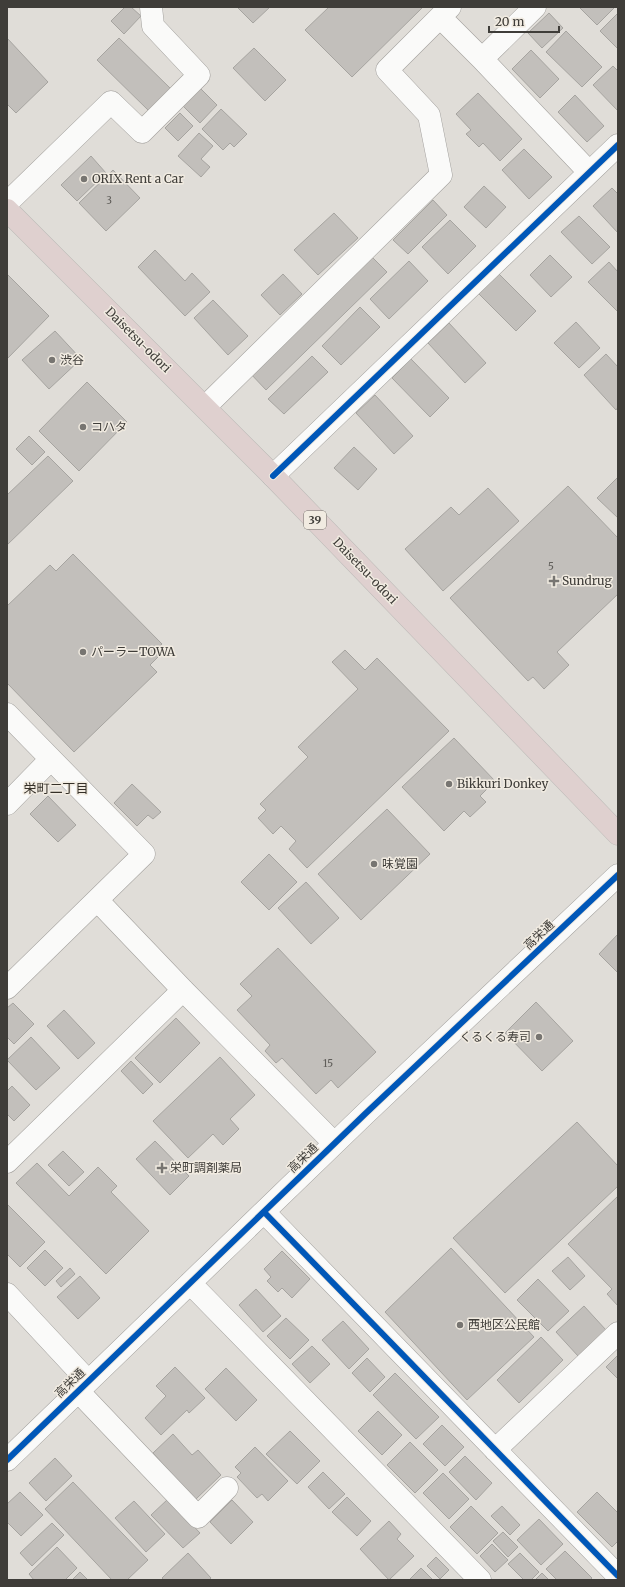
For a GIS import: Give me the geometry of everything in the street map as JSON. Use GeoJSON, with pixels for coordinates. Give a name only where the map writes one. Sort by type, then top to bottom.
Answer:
{"type":"FeatureCollection","features":[{"type":"Feature","properties":{"kind":"highway","name":"Daisetsu-odori"},"geometry":{"type":"LineString","coordinates":[[7,210],[273,476],[618,834]]}},
{"type":"Feature","properties":{"kind":"street"},"geometry":{"type":"LineString","coordinates":[[7,203],[112,102],[142,132],[199,75],[153,26],[150,7]]}},
{"type":"Feature","properties":{"kind":"street"},"geometry":{"type":"LineString","coordinates":[[482,59],[535,7]]}},
{"type":"Feature","properties":{"kind":"street"},"geometry":{"type":"LineString","coordinates":[[205,407],[441,176],[429,114],[387,70],[445,12],[482,59],[589,172]]}},
{"type":"Feature","properties":{"kind":"street"},"geometry":{"type":"LineString","coordinates":[[273,476],[618,145]]}},
{"type":"Feature","properties":{"kind":"street"},"geometry":{"type":"LineString","coordinates":[[7,714],[144,854],[7,988]]}},
{"type":"Feature","properties":{"kind":"street"},"geometry":{"type":"LineString","coordinates":[[7,804],[51,759]]}},
{"type":"Feature","properties":{"kind":"street","name":"高栄通"},"geometry":{"type":"LineString","coordinates":[[7,1460],[334,1143],[618,875]]}},
{"type":"Feature","properties":{"kind":"street"},"geometry":{"type":"LineString","coordinates":[[98,900],[183,990],[334,1143]]}},
{"type":"Feature","properties":{"kind":"street"},"geometry":{"type":"LineString","coordinates":[[7,1162],[183,990]]}},
{"type":"Feature","properties":{"kind":"street"},"geometry":{"type":"LineString","coordinates":[[264,1212],[617,1574]]}},
{"type":"Feature","properties":{"kind":"street"},"geometry":{"type":"LineString","coordinates":[[190,1283],[480,1580]]}},
{"type":"Feature","properties":{"kind":"street"},"geometry":{"type":"LineString","coordinates":[[7,1294],[83,1386],[198,1516],[227,1488]]}},
{"type":"Feature","properties":{"kind":"street"},"geometry":{"type":"LineString","coordinates":[[495,1450],[618,1333]]}},
{"type":"Feature","properties":{"kind":"building"},"geometry":{"type":"Polygon","coordinates":[[[125,7],[131,7],[141,16],[124,34],[111,21],[125,7]]]}},
{"type":"Feature","properties":{"kind":"building"},"geometry":{"type":"Polygon","coordinates":[[[237,7],[270,7],[253,23],[237,7]]]}},
{"type":"Feature","properties":{"kind":"building"},"geometry":{"type":"Polygon","coordinates":[[[329,7],[423,7],[352,77],[305,30],[329,7]]]}},
{"type":"Feature","properties":{"kind":"building"},"geometry":{"type":"Polygon","coordinates":[[[579,7],[615,7],[597,25],[579,7]]]}},
{"type":"Feature","properties":{"kind":"building"},"geometry":{"type":"Polygon","coordinates":[[[549,13],[563,28],[542,48],[528,33],[549,13]]]}},
{"type":"Feature","properties":{"kind":"building"},"geometry":{"type":"Polygon","coordinates":[[[618,13],[618,49],[600,31],[618,13]]]}},
{"type":"Feature","properties":{"kind":"building"},"geometry":{"type":"Polygon","coordinates":[[[566,31],[602,67],[582,87],[546,52],[566,31]]]}},
{"type":"Feature","properties":{"kind":"building"},"geometry":{"type":"Polygon","coordinates":[[[7,38],[48,82],[16,113],[7,104],[7,38]]]}},
{"type":"Feature","properties":{"kind":"building"},"geometry":{"type":"Polygon","coordinates":[[[119,38],[171,89],[149,111],[97,60],[119,38]]]}},
{"type":"Feature","properties":{"kind":"building"},"geometry":{"type":"Polygon","coordinates":[[[254,48],[286,80],[265,101],[233,68],[254,48]]]}},
{"type":"Feature","properties":{"kind":"building"},"geometry":{"type":"Polygon","coordinates":[[[531,50],[559,79],[540,98],[512,69],[531,50]]]}},
{"type":"Feature","properties":{"kind":"building"},"geometry":{"type":"Polygon","coordinates":[[[613,66],[618,71],[618,111],[593,85],[613,66]]]}},
{"type":"Feature","properties":{"kind":"building"},"geometry":{"type":"Polygon","coordinates":[[[199,87],[217,105],[200,123],[182,105],[199,87]]]}},
{"type":"Feature","properties":{"kind":"building"},"geometry":{"type":"Polygon","coordinates":[[[478,93],[522,139],[500,161],[483,143],[479,147],[466,134],[471,130],[456,114],[478,93]]]}},
{"type":"Feature","properties":{"kind":"building"},"geometry":{"type":"Polygon","coordinates":[[[575,95],[604,126],[587,142],[558,112],[575,95]]]}},
{"type":"Feature","properties":{"kind":"building"},"geometry":{"type":"Polygon","coordinates":[[[221,109],[247,134],[234,147],[230,143],[223,150],[202,129],[221,109]]]}},
{"type":"Feature","properties":{"kind":"building"},"geometry":{"type":"Polygon","coordinates":[[[180,113],[193,126],[178,141],[165,128],[180,113]]]}},
{"type":"Feature","properties":{"kind":"building"},"geometry":{"type":"Polygon","coordinates":[[[199,133],[213,146],[201,159],[210,167],[201,177],[178,156],[199,133]]]}},
{"type":"Feature","properties":{"kind":"building"},"geometry":{"type":"Polygon","coordinates":[[[524,149],[552,177],[529,199],[502,170],[524,149]]]}},
{"type":"Feature","properties":{"kind":"building","name":"ORIX Rent a Car"},"geometry":{"type":"Polygon","coordinates":[[[91,156],[106,173],[77,201],[61,185],[91,156]]]}},
{"type":"Feature","properties":{"kind":"building"},"geometry":{"type":"Polygon","coordinates":[[[113,170],[140,198],[106,231],[79,203],[113,170]]]}},
{"type":"Feature","properties":{"kind":"building"},"geometry":{"type":"Polygon","coordinates":[[[484,186],[506,207],[486,228],[464,207],[484,186]]]}},
{"type":"Feature","properties":{"kind":"building"},"geometry":{"type":"Polygon","coordinates":[[[612,188],[618,194],[618,233],[593,206],[612,188]]]}},
{"type":"Feature","properties":{"kind":"building"},"geometry":{"type":"Polygon","coordinates":[[[433,200],[447,215],[408,254],[393,240],[433,200]]]}},
{"type":"Feature","properties":{"kind":"building"},"geometry":{"type":"Polygon","coordinates":[[[334,213],[358,238],[318,275],[294,250],[334,213]]]}},
{"type":"Feature","properties":{"kind":"building"},"geometry":{"type":"Polygon","coordinates":[[[579,216],[610,247],[592,264],[561,232],[579,216]]]}},
{"type":"Feature","properties":{"kind":"building"},"geometry":{"type":"Polygon","coordinates":[[[450,220],[476,246],[448,274],[422,247],[450,220]]]}},
{"type":"Feature","properties":{"kind":"building"},"geometry":{"type":"Polygon","coordinates":[[[155,250],[185,281],[192,273],[210,292],[185,316],[138,267],[155,250]]]}},
{"type":"Feature","properties":{"kind":"building"},"geometry":{"type":"Polygon","coordinates":[[[370,255],[387,272],[266,390],[250,373],[370,255]]]}},
{"type":"Feature","properties":{"kind":"building"},"geometry":{"type":"Polygon","coordinates":[[[550,255],[572,277],[551,297],[530,275],[550,255]]]}},
{"type":"Feature","properties":{"kind":"building"},"geometry":{"type":"Polygon","coordinates":[[[409,261],[428,281],[389,319],[370,299],[409,261]]]}},
{"type":"Feature","properties":{"kind":"building"},"geometry":{"type":"Polygon","coordinates":[[[609,262],[618,272],[617,311],[588,282],[609,262]]]}},
{"type":"Feature","properties":{"kind":"building"},"geometry":{"type":"Polygon","coordinates":[[[498,273],[536,311],[516,331],[478,293],[498,273]]]}},
{"type":"Feature","properties":{"kind":"building"},"geometry":{"type":"Polygon","coordinates":[[[7,274],[49,316],[7,359],[7,274]]]}},
{"type":"Feature","properties":{"kind":"building"},"geometry":{"type":"Polygon","coordinates":[[[283,274],[302,294],[280,315],[261,295],[283,274]]]}},
{"type":"Feature","properties":{"kind":"building"},"geometry":{"type":"Polygon","coordinates":[[[213,300],[248,336],[228,355],[194,318],[213,300]]]}},
{"type":"Feature","properties":{"kind":"building"},"geometry":{"type":"Polygon","coordinates":[[[360,307],[380,327],[341,365],[322,346],[360,307]]]}},
{"type":"Feature","properties":{"kind":"building"},"geometry":{"type":"Polygon","coordinates":[[[576,322],[600,348],[579,368],[554,343],[576,322]]]}},
{"type":"Feature","properties":{"kind":"building"},"geometry":{"type":"Polygon","coordinates":[[[449,323],[486,363],[465,383],[428,343],[449,323]]]}},
{"type":"Feature","properties":{"kind":"building","name":"渋谷"},"geometry":{"type":"Polygon","coordinates":[[[55,331],[81,359],[49,389],[22,360],[55,331]]]}},
{"type":"Feature","properties":{"kind":"building"},"geometry":{"type":"Polygon","coordinates":[[[606,354],[618,367],[618,407],[616,410],[584,375],[606,354]]]}},
{"type":"Feature","properties":{"kind":"building"},"geometry":{"type":"Polygon","coordinates":[[[312,356],[328,372],[284,414],[268,399],[312,356]]]}},
{"type":"Feature","properties":{"kind":"building"},"geometry":{"type":"Polygon","coordinates":[[[411,359],[449,398],[430,417],[392,378],[411,359]]]}},
{"type":"Feature","properties":{"kind":"building","name":"コハタ"},"geometry":{"type":"Polygon","coordinates":[[[87,382],[127,422],[79,471],[39,431],[87,382]]]}},
{"type":"Feature","properties":{"kind":"building"},"geometry":{"type":"Polygon","coordinates":[[[375,395],[413,436],[394,454],[356,413],[375,395]]]}},
{"type":"Feature","properties":{"kind":"building"},"geometry":{"type":"Polygon","coordinates":[[[29,436],[45,452],[32,465],[16,449],[29,436]]]}},
{"type":"Feature","properties":{"kind":"building"},"geometry":{"type":"Polygon","coordinates":[[[354,447],[377,469],[358,490],[334,468],[354,447]]]}},
{"type":"Feature","properties":{"kind":"building"},"geometry":{"type":"Polygon","coordinates":[[[48,456],[73,481],[7,545],[7,495],[48,456]]]}},
{"type":"Feature","properties":{"kind":"building"},"geometry":{"type":"Polygon","coordinates":[[[618,477],[618,518],[597,498],[618,477]]]}},
{"type":"Feature","properties":{"kind":"building"},"geometry":{"type":"Polygon","coordinates":[[[568,486],[618,538],[618,594],[557,652],[569,665],[544,689],[533,677],[528,681],[450,598],[568,486]]]}},
{"type":"Feature","properties":{"kind":"building"},"geometry":{"type":"Polygon","coordinates":[[[488,488],[519,521],[443,591],[405,549],[451,507],[459,515],[488,488]]]}},
{"type":"Feature","properties":{"kind":"building","name":"パーラーTOWA"},"geometry":{"type":"Polygon","coordinates":[[[73,554],[162,644],[156,649],[161,654],[150,665],[157,672],[74,752],[7,683],[7,606],[50,565],[56,571],[73,554]]]}},
{"type":"Feature","properties":{"kind":"building"},"geometry":{"type":"Polygon","coordinates":[[[345,650],[365,670],[377,658],[449,731],[307,868],[289,849],[296,841],[281,826],[273,834],[258,818],[266,810],[260,804],[308,757],[298,747],[358,689],[332,662],[345,650]]]}},
{"type":"Feature","properties":{"kind":"building","name":"Bikkuri Donkey"},"geometry":{"type":"Polygon","coordinates":[[[454,738],[495,781],[480,796],[486,802],[470,817],[464,811],[444,831],[402,787],[454,738]]]}},
{"type":"Feature","properties":{"kind":"building"},"geometry":{"type":"Polygon","coordinates":[[[132,784],[161,812],[153,819],[148,815],[137,826],[114,803],[132,784]]]}},
{"type":"Feature","properties":{"kind":"building"},"geometry":{"type":"Polygon","coordinates":[[[48,796],[76,825],[58,842],[30,814],[48,796]]]}},
{"type":"Feature","properties":{"kind":"building","name":"味覚園"},"geometry":{"type":"Polygon","coordinates":[[[387,809],[430,854],[361,920],[318,874],[387,809]]]}},
{"type":"Feature","properties":{"kind":"building"},"geometry":{"type":"Polygon","coordinates":[[[269,854],[297,882],[269,910],[241,882],[269,854]]]}},
{"type":"Feature","properties":{"kind":"building"},"geometry":{"type":"Polygon","coordinates":[[[306,882],[339,918],[311,944],[278,908],[306,882]]]}},
{"type":"Feature","properties":{"kind":"building"},"geometry":{"type":"Polygon","coordinates":[[[618,934],[618,973],[599,954],[618,934]]]}},
{"type":"Feature","properties":{"kind":"building"},"geometry":{"type":"Polygon","coordinates":[[[278,948],[376,1052],[338,1088],[331,1080],[316,1094],[282,1058],[276,1063],[265,1051],[270,1045],[237,1010],[252,996],[240,984],[278,948]]]}},
{"type":"Feature","properties":{"kind":"building","name":"くるくる寿司"},"geometry":{"type":"Polygon","coordinates":[[[536,1002],[573,1041],[542,1071],[505,1033],[536,1002]]]}},
{"type":"Feature","properties":{"kind":"building"},"geometry":{"type":"Polygon","coordinates":[[[13,1003],[34,1024],[14,1044],[7,1037],[7,1008],[13,1003]]]}},
{"type":"Feature","properties":{"kind":"building"},"geometry":{"type":"Polygon","coordinates":[[[64,1010],[95,1043],[78,1059],[47,1026],[64,1010]]]}},
{"type":"Feature","properties":{"kind":"building"},"geometry":{"type":"Polygon","coordinates":[[[176,1018],[200,1043],[160,1083],[135,1058],[176,1018]]]}},
{"type":"Feature","properties":{"kind":"building"},"geometry":{"type":"Polygon","coordinates":[[[31,1037],[60,1068],[36,1090],[7,1060],[31,1037]]]}},
{"type":"Feature","properties":{"kind":"building"},"geometry":{"type":"Polygon","coordinates":[[[220,1057],[255,1095],[230,1119],[239,1129],[223,1145],[213,1134],[188,1158],[153,1121],[220,1057]]]}},
{"type":"Feature","properties":{"kind":"building"},"geometry":{"type":"Polygon","coordinates":[[[131,1061],[153,1084],[143,1094],[121,1071],[131,1061]]]}},
{"type":"Feature","properties":{"kind":"building"},"geometry":{"type":"Polygon","coordinates":[[[12,1086],[30,1105],[14,1121],[8,1115],[7,1116],[7,1091],[12,1086]]]}},
{"type":"Feature","properties":{"kind":"building"},"geometry":{"type":"Polygon","coordinates":[[[577,1122],[618,1166],[618,1186],[505,1293],[453,1238],[577,1122]]]}},
{"type":"Feature","properties":{"kind":"building","name":"栄町調剤薬局"},"geometry":{"type":"Polygon","coordinates":[[[155,1141],[189,1176],[170,1195],[136,1159],[155,1141]]]}},
{"type":"Feature","properties":{"kind":"building"},"geometry":{"type":"Polygon","coordinates":[[[63,1151],[84,1172],[69,1186],[48,1165],[63,1151]]]}},
{"type":"Feature","properties":{"kind":"building"},"geometry":{"type":"Polygon","coordinates":[[[37,1163],[69,1196],[98,1167],[117,1186],[111,1192],[149,1231],[106,1274],[16,1183],[37,1163]]]}},
{"type":"Feature","properties":{"kind":"building"},"geometry":{"type":"Polygon","coordinates":[[[618,1196],[618,1306],[607,1294],[612,1289],[568,1244],[618,1196]]]}},
{"type":"Feature","properties":{"kind":"building"},"geometry":{"type":"Polygon","coordinates":[[[7,1204],[45,1242],[20,1267],[7,1254],[7,1204]]]}},
{"type":"Feature","properties":{"kind":"building","name":"西地区公民館"},"geometry":{"type":"Polygon","coordinates":[[[451,1248],[534,1337],[467,1400],[385,1312],[451,1248]]]}},
{"type":"Feature","properties":{"kind":"building"},"geometry":{"type":"Polygon","coordinates":[[[45,1250],[63,1268],[45,1286],[27,1268],[45,1250]]]}},
{"type":"Feature","properties":{"kind":"building"},"geometry":{"type":"Polygon","coordinates":[[[282,1251],[310,1279],[292,1298],[282,1288],[278,1292],[267,1281],[271,1277],[264,1269],[282,1251]]]}},
{"type":"Feature","properties":{"kind":"building"},"geometry":{"type":"Polygon","coordinates":[[[568,1257],[585,1276],[570,1290],[552,1271],[568,1257]]]}},
{"type":"Feature","properties":{"kind":"building"},"geometry":{"type":"Polygon","coordinates":[[[70,1268],[75,1274],[61,1287],[56,1281],[70,1268]]]}},
{"type":"Feature","properties":{"kind":"building"},"geometry":{"type":"Polygon","coordinates":[[[80,1276],[100,1298],[78,1319],[57,1297],[80,1276]]]}},
{"type":"Feature","properties":{"kind":"building"},"geometry":{"type":"Polygon","coordinates":[[[538,1279],[569,1311],[548,1331],[517,1300],[538,1279]]]}},
{"type":"Feature","properties":{"kind":"building"},"geometry":{"type":"Polygon","coordinates":[[[256,1289],[281,1316],[263,1332],[239,1305],[256,1289]]]}},
{"type":"Feature","properties":{"kind":"building"},"geometry":{"type":"Polygon","coordinates":[[[584,1306],[606,1330],[578,1356],[556,1332],[584,1306]]]}},
{"type":"Feature","properties":{"kind":"building"},"geometry":{"type":"Polygon","coordinates":[[[286,1318],[309,1340],[290,1359],[267,1336],[286,1318]]]}},
{"type":"Feature","properties":{"kind":"building"},"geometry":{"type":"Polygon","coordinates":[[[343,1321],[369,1349],[349,1369],[322,1340],[343,1321]]]}},
{"type":"Feature","properties":{"kind":"building"},"geometry":{"type":"Polygon","coordinates":[[[541,1337],[563,1360],[519,1403],[497,1380],[541,1337]]]}},
{"type":"Feature","properties":{"kind":"building"},"geometry":{"type":"Polygon","coordinates":[[[312,1346],[330,1364],[310,1383],[292,1364],[312,1346]]]}},
{"type":"Feature","properties":{"kind":"building"},"geometry":{"type":"Polygon","coordinates":[[[618,1355],[618,1379],[606,1367],[618,1355]]]}},
{"type":"Feature","properties":{"kind":"building"},"geometry":{"type":"Polygon","coordinates":[[[367,1358],[385,1377],[370,1392],[352,1373],[367,1358]]]}},
{"type":"Feature","properties":{"kind":"building"},"geometry":{"type":"Polygon","coordinates":[[[175,1367],[205,1398],[189,1413],[187,1410],[161,1435],[145,1418],[166,1396],[156,1386],[175,1367]]]}},
{"type":"Feature","properties":{"kind":"building"},"geometry":{"type":"Polygon","coordinates":[[[226,1368],[257,1400],[236,1421],[205,1389],[226,1368]]]}},
{"type":"Feature","properties":{"kind":"building"},"geometry":{"type":"Polygon","coordinates":[[[395,1373],[439,1417],[416,1439],[373,1395],[395,1373]]]}},
{"type":"Feature","properties":{"kind":"building"},"geometry":{"type":"Polygon","coordinates":[[[378,1411],[402,1435],[382,1455],[358,1431],[378,1411]]]}},
{"type":"Feature","properties":{"kind":"building"},"geometry":{"type":"Polygon","coordinates":[[[442,1425],[464,1447],[445,1466],[423,1444],[442,1425]]]}},
{"type":"Feature","properties":{"kind":"building"},"geometry":{"type":"Polygon","coordinates":[[[290,1431],[320,1461],[297,1484],[266,1454],[290,1431]]]}},
{"type":"Feature","properties":{"kind":"building"},"geometry":{"type":"Polygon","coordinates":[[[173,1434],[192,1455],[198,1450],[221,1475],[195,1500],[153,1453],[173,1434]]]}},
{"type":"Feature","properties":{"kind":"building"},"geometry":{"type":"Polygon","coordinates":[[[410,1442],[438,1470],[415,1493],[387,1465],[410,1442]]]}},
{"type":"Feature","properties":{"kind":"building"},"geometry":{"type":"Polygon","coordinates":[[[255,1447],[288,1481],[268,1501],[262,1494],[257,1498],[237,1477],[241,1473],[235,1467],[255,1447]]]}},
{"type":"Feature","properties":{"kind":"building"},"geometry":{"type":"Polygon","coordinates":[[[465,1456],[492,1483],[476,1500],[449,1472],[465,1456]]]}},
{"type":"Feature","properties":{"kind":"building"},"geometry":{"type":"Polygon","coordinates":[[[55,1458],[72,1476],[46,1501],[29,1483],[55,1458]]]}},
{"type":"Feature","properties":{"kind":"building"},"geometry":{"type":"Polygon","coordinates":[[[323,1472],[345,1494],[329,1509],[308,1487],[323,1472]]]}},
{"type":"Feature","properties":{"kind":"building"},"geometry":{"type":"Polygon","coordinates":[[[443,1473],[469,1499],[449,1519],[423,1493],[443,1473]]]}},
{"type":"Feature","properties":{"kind":"building"},"geometry":{"type":"Polygon","coordinates":[[[73,1482],[148,1560],[127,1580],[112,1580],[45,1509],[73,1482]]]}},
{"type":"Feature","properties":{"kind":"building"},"geometry":{"type":"Polygon","coordinates":[[[20,1492],[43,1515],[21,1536],[7,1522],[7,1504],[20,1492]]]}},
{"type":"Feature","properties":{"kind":"building"},"geometry":{"type":"Polygon","coordinates":[[[597,1492],[618,1513],[618,1541],[612,1547],[577,1512],[597,1492]]]}},
{"type":"Feature","properties":{"kind":"building"},"geometry":{"type":"Polygon","coordinates":[[[347,1497],[371,1521],[357,1536],[332,1512],[347,1497]]]}},
{"type":"Feature","properties":{"kind":"building"},"geometry":{"type":"Polygon","coordinates":[[[168,1499],[200,1533],[183,1548],[151,1515],[168,1499]]]}},
{"type":"Feature","properties":{"kind":"building"},"geometry":{"type":"Polygon","coordinates":[[[232,1500],[253,1522],[231,1544],[210,1522],[232,1500]]]}},
{"type":"Feature","properties":{"kind":"building"},"geometry":{"type":"Polygon","coordinates":[[[134,1501],[165,1534],[146,1552],[115,1518],[134,1501]]]}},
{"type":"Feature","properties":{"kind":"building"},"geometry":{"type":"Polygon","coordinates":[[[471,1506],[498,1533],[477,1554],[450,1527],[471,1506]]]}},
{"type":"Feature","properties":{"kind":"building"},"geometry":{"type":"Polygon","coordinates":[[[502,1506],[520,1525],[510,1535],[491,1516],[502,1506]]]}},
{"type":"Feature","properties":{"kind":"building"},"geometry":{"type":"Polygon","coordinates":[[[539,1519],[563,1544],[541,1565],[517,1540],[539,1519]]]}},
{"type":"Feature","properties":{"kind":"building"},"geometry":{"type":"Polygon","coordinates":[[[389,1521],[401,1534],[397,1539],[414,1556],[389,1580],[360,1549],[389,1521]]]}},
{"type":"Feature","properties":{"kind":"building"},"geometry":{"type":"Polygon","coordinates":[[[52,1523],[64,1535],[32,1566],[20,1553],[52,1523]]]}},
{"type":"Feature","properties":{"kind":"building"},"geometry":{"type":"Polygon","coordinates":[[[503,1532],[518,1547],[508,1557],[493,1541],[503,1532]]]}},
{"type":"Feature","properties":{"kind":"building"},"geometry":{"type":"Polygon","coordinates":[[[492,1544],[508,1560],[495,1572],[480,1556],[492,1544]]]}},
{"type":"Feature","properties":{"kind":"building"},"geometry":{"type":"Polygon","coordinates":[[[57,1547],[77,1568],[65,1580],[34,1580],[29,1574],[57,1547]]]}},
{"type":"Feature","properties":{"kind":"building"},"geometry":{"type":"Polygon","coordinates":[[[565,1551],[592,1578],[590,1580],[557,1580],[546,1569],[565,1551]]]}},
{"type":"Feature","properties":{"kind":"building"},"geometry":{"type":"Polygon","coordinates":[[[188,1553],[211,1578],[209,1580],[164,1580],[162,1578],[188,1553]]]}},
{"type":"Feature","properties":{"kind":"building"},"geometry":{"type":"Polygon","coordinates":[[[520,1553],[539,1572],[531,1580],[524,1580],[508,1564],[520,1553]]]}},
{"type":"Feature","properties":{"kind":"building"},"geometry":{"type":"Polygon","coordinates":[[[436,1557],[449,1570],[440,1579],[427,1566],[436,1557]]]}},
{"type":"Feature","properties":{"kind":"building"},"geometry":{"type":"Polygon","coordinates":[[[421,1568],[433,1580],[409,1580],[421,1568]]]}},
{"type":"Feature","properties":{"kind":"building"},"geometry":{"type":"Polygon","coordinates":[[[80,1572],[88,1580],[72,1580],[80,1572]]]}},
{"type":"Feature","properties":{"kind":"building"},"geometry":{"type":"Polygon","coordinates":[[[542,1573],[549,1580],[535,1580],[542,1573]]]}},
{"type":"Feature","properties":{"kind":"cycle path"},"geometry":{"type":"LineString","coordinates":[[273,476],[618,145]]}},
{"type":"Feature","properties":{"kind":"cycle path"},"geometry":{"type":"LineString","coordinates":[[7,1460],[365,1114],[618,875]]}},
{"type":"Feature","properties":{"kind":"cycle path"},"geometry":{"type":"LineString","coordinates":[[264,1212],[618,1576]]}},
{"type":"Feature","properties":{"kind":"place","name":"ORIX Rent a Car"},"geometry":{"type":"Point","coordinates":[84,179]}},
{"type":"Feature","properties":{"kind":"place","name":"渋谷"},"geometry":{"type":"Point","coordinates":[52,360]}},
{"type":"Feature","properties":{"kind":"place","name":"コハタ"},"geometry":{"type":"Point","coordinates":[83,427]}},
{"type":"Feature","properties":{"kind":"place","name":"Sundrug"},"geometry":{"type":"Point","coordinates":[554,581]}},
{"type":"Feature","properties":{"kind":"place","name":"パーラーTOWA"},"geometry":{"type":"Point","coordinates":[83,652]}},
{"type":"Feature","properties":{"kind":"place","name":"Bikkuri Donkey"},"geometry":{"type":"Point","coordinates":[449,784]}},
{"type":"Feature","properties":{"kind":"place","name":"味覚園"},"geometry":{"type":"Point","coordinates":[374,864]}},
{"type":"Feature","properties":{"kind":"place","name":"くるくる寿司"},"geometry":{"type":"Point","coordinates":[539,1037]}},
{"type":"Feature","properties":{"kind":"place","name":"栄町調剤薬局"},"geometry":{"type":"Point","coordinates":[162,1168]}},
{"type":"Feature","properties":{"kind":"place","name":"西地区公民館"},"geometry":{"type":"Point","coordinates":[460,1325]}},
{"type":"Feature","properties":{"kind":"district","name":"栄町二丁目"},"geometry":{"type":"Point","coordinates":[56,788]}}]}
